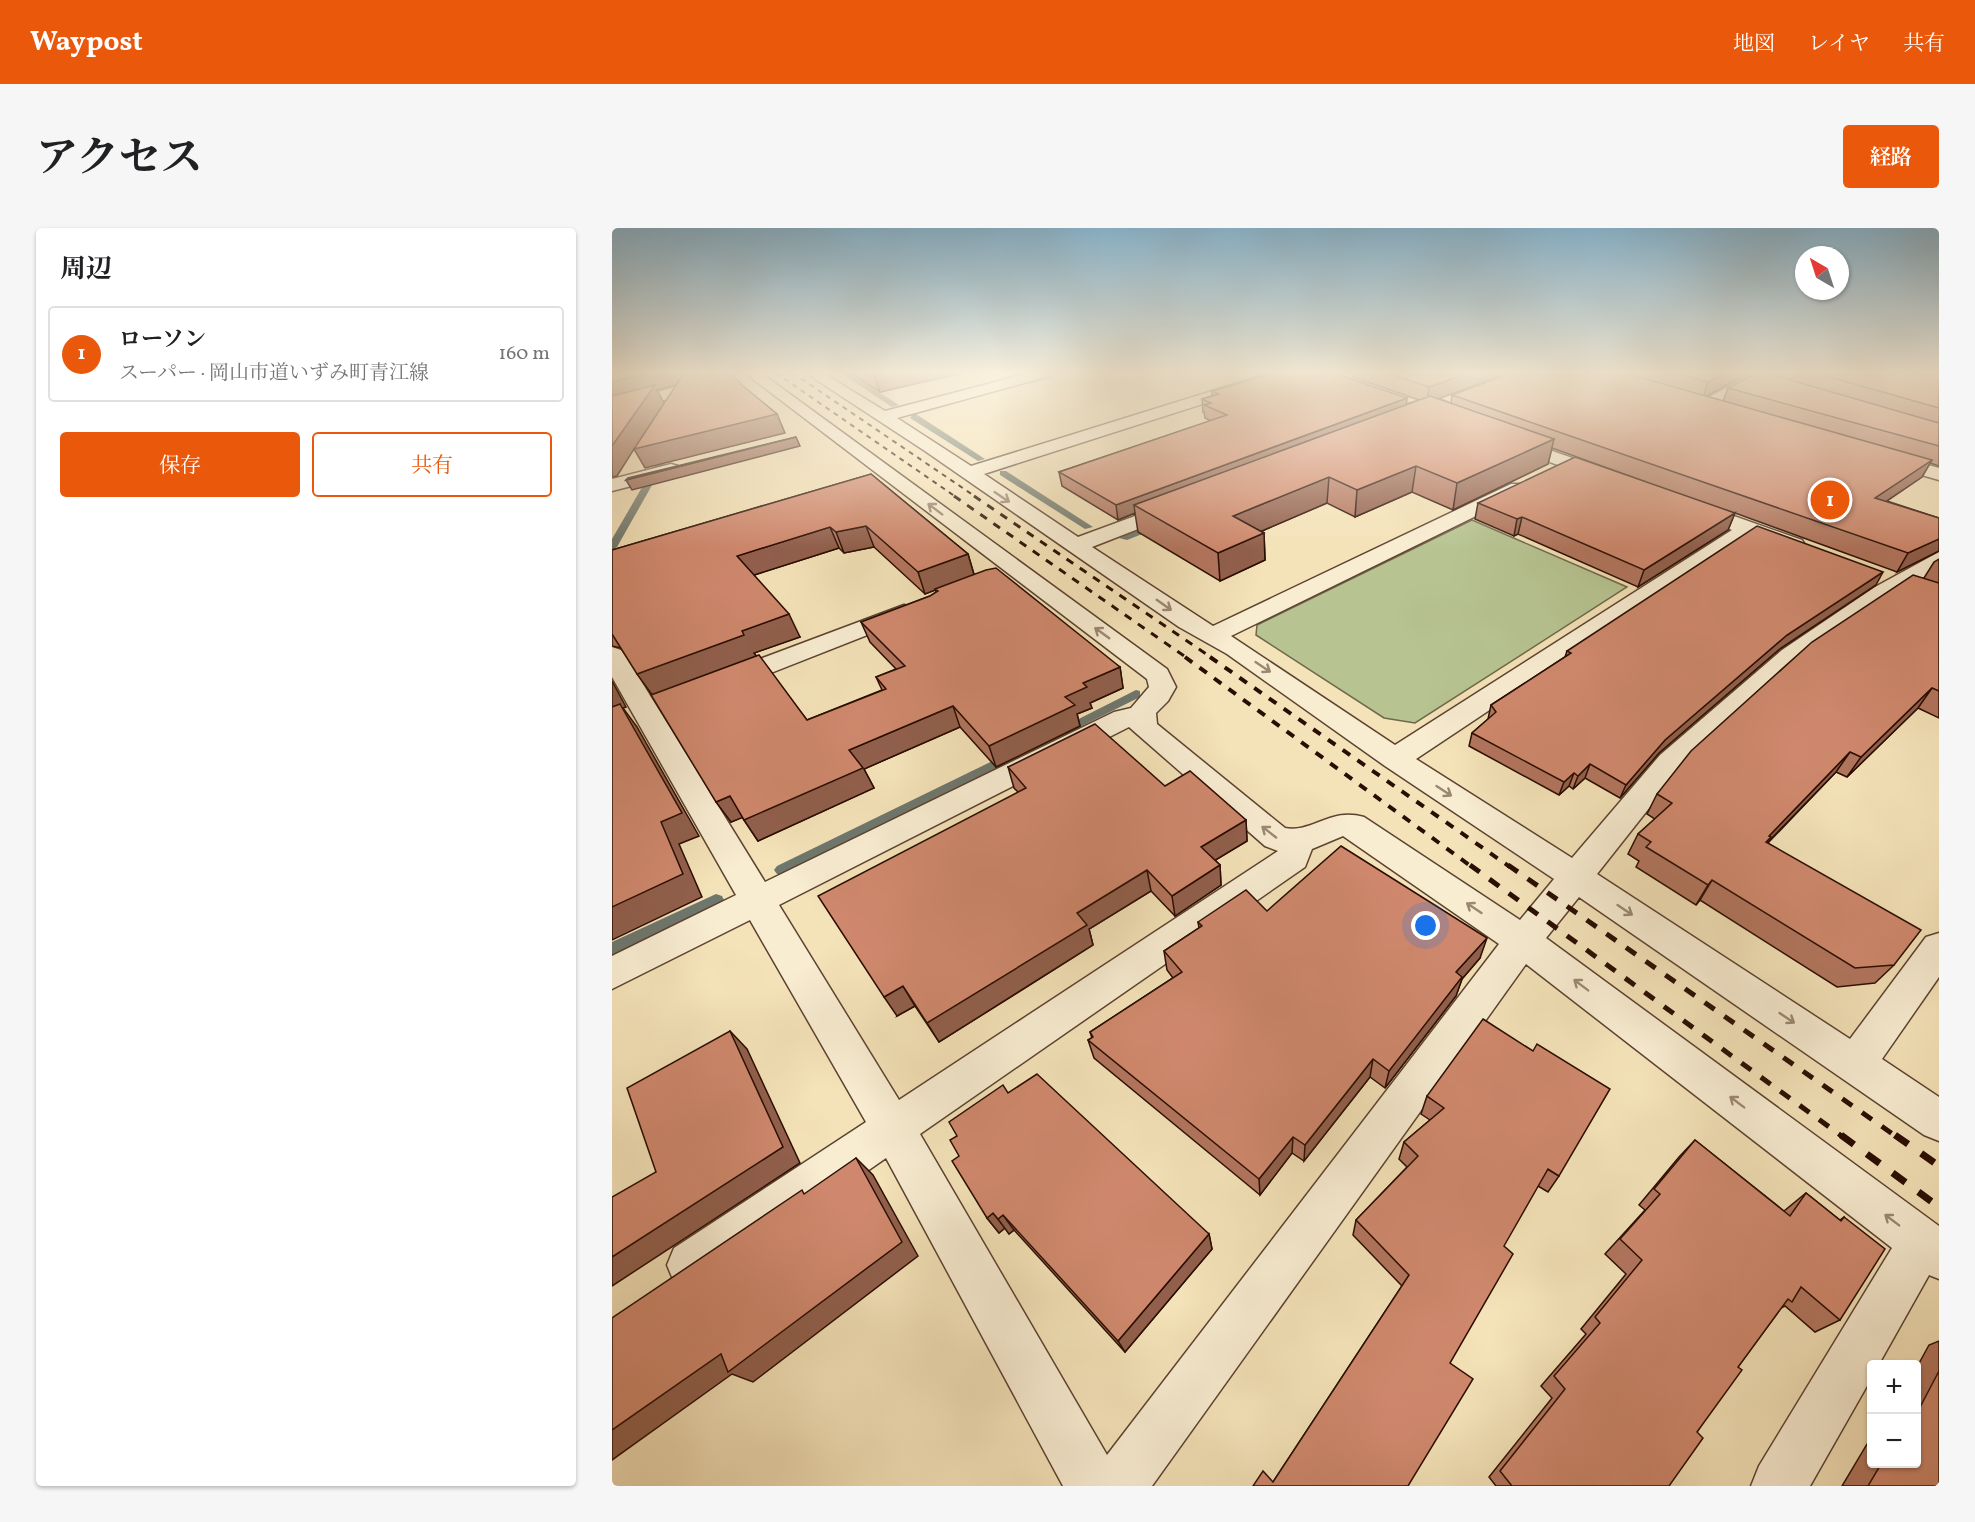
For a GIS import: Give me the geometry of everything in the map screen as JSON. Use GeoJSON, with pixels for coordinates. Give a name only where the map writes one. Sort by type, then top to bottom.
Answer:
{"type":"FeatureCollection","features":[{"type":"Feature","properties":{"kind":"street"},"geometry":{"type":"LineString","coordinates":[[802,437],[823,432]]}},
{"type":"Feature","properties":{"kind":"street"},"geometry":{"type":"LineString","coordinates":[[612,973],[1124,718],[1140,716],[1162,691],[1163,683],[1158,675],[832,432]]}},
{"type":"Feature","properties":{"kind":"street"},"geometry":{"type":"LineString","coordinates":[[905,432],[1077,545],[1188,622],[1214,635],[1327,710],[1395,759],[1576,877],[1939,1121]]}},
{"type":"Feature","properties":{"kind":"street"},"geometry":{"type":"LineString","coordinates":[[968,473],[1099,432]]}},
{"type":"Feature","properties":{"kind":"street"},"geometry":{"type":"LineString","coordinates":[[1493,435],[1626,483]]}},
{"type":"Feature","properties":{"kind":"street"},"geometry":{"type":"LineString","coordinates":[[1871,454],[1939,474]]}},
{"type":"Feature","properties":{"kind":"street"},"geometry":{"type":"LineString","coordinates":[[1214,635],[1570,463]]}},
{"type":"Feature","properties":{"kind":"street"},"geometry":{"type":"LineString","coordinates":[[612,503],[629,476],[671,470],[693,464]]}},
{"type":"Feature","properties":{"kind":"street"},"geometry":{"type":"LineString","coordinates":[[869,488],[896,480]]}},
{"type":"Feature","properties":{"kind":"street"},"geometry":{"type":"LineString","coordinates":[[1671,500],[1813,552]]}},
{"type":"Feature","properties":{"kind":"street"},"geometry":{"type":"LineString","coordinates":[[1077,545],[1193,501]]}},
{"type":"Feature","properties":{"kind":"street"},"geometry":{"type":"LineString","coordinates":[[1395,759],[1749,528]]}},
{"type":"Feature","properties":{"kind":"street"},"geometry":{"type":"LineString","coordinates":[[1118,1486],[1523,941],[1670,762],[1791,655],[1898,582],[1939,559]]}},
{"type":"Feature","properties":{"kind":"street"},"geometry":{"type":"LineString","coordinates":[[990,579],[1015,570]]}},
{"type":"Feature","properties":{"kind":"street"},"geometry":{"type":"LineString","coordinates":[[701,690],[923,605]]}},
{"type":"Feature","properties":{"kind":"street"},"geometry":{"type":"LineString","coordinates":[[612,655],[893,1129],[1094,1486]]}},
{"type":"Feature","properties":{"kind":"street"},"geometry":{"type":"LineString","coordinates":[[1140,716],[1146,731],[1276,838],[1297,842],[1340,825],[1353,825],[1523,941],[1930,1249],[1779,1486]]}},
{"type":"Feature","properties":{"kind":"street"},"geometry":{"type":"LineString","coordinates":[[660,1286],[1293,858],[1297,842]]}},
{"type":"Feature","properties":{"kind":"street"},"geometry":{"type":"LineString","coordinates":[[1855,1064],[1939,948]]}},
{"type":"Feature","properties":{"kind":"green space"},"geometry":{"type":"Polygon","coordinates":[[[1472,520],[1627,587],[1415,723],[1384,718],[1256,635],[1257,625],[1472,520]]]}},
{"type":"Feature","properties":{"kind":"building"},"geometry":{"type":"Polygon","coordinates":[[[612,432],[622,432],[612,446],[612,432]]]}},
{"type":"Feature","properties":{"kind":"building"},"geometry":{"type":"Polygon","coordinates":[[[645,432],[705,432],[634,449],[645,432]]]}},
{"type":"Feature","properties":{"kind":"building"},"geometry":{"type":"Polygon","coordinates":[[[1178,432],[1315,432],[1116,505],[1059,472],[1178,432]]]}},
{"type":"Feature","properties":{"kind":"building"},"geometry":{"type":"Polygon","coordinates":[[[1333,432],[1533,432],[1554,439],[1457,483],[1416,466],[1357,490],[1329,477],[1233,516],[1264,533],[1218,553],[1134,505],[1333,432]]]}},
{"type":"Feature","properties":{"kind":"building"},"geometry":{"type":"Polygon","coordinates":[[[1558,432],[1832,432],[1932,460],[1875,498],[1939,518],[1939,539],[1908,553],[1558,432]]]}},
{"type":"Feature","properties":{"kind":"building"},"geometry":{"type":"Polygon","coordinates":[[[1887,432],[1939,432],[1939,446],[1887,432]]]}},
{"type":"Feature","properties":{"kind":"building"},"geometry":{"type":"Polygon","coordinates":[[[796,437],[626,480],[628,478],[796,437]]]}},
{"type":"Feature","properties":{"kind":"building"},"geometry":{"type":"Polygon","coordinates":[[[1575,457],[1735,513],[1644,570],[1522,517],[1517,519],[1478,503],[1575,457]]]}},
{"type":"Feature","properties":{"kind":"building"},"geometry":{"type":"Polygon","coordinates":[[[871,474],[968,554],[918,572],[866,526],[836,532],[830,527],[737,556],[789,614],[742,631],[744,635],[637,674],[612,634],[612,550],[871,474]]]}},
{"type":"Feature","properties":{"kind":"building"},"geometry":{"type":"Polygon","coordinates":[[[1757,526],[1883,572],[1787,635],[1665,740],[1626,785],[1590,764],[1578,776],[1574,773],[1564,782],[1472,733],[1496,712],[1491,705],[1571,653],[1567,651],[1757,526]]]}},
{"type":"Feature","properties":{"kind":"building"},"geometry":{"type":"Polygon","coordinates":[[[996,568],[1120,667],[1083,683],[1087,687],[1065,697],[1075,705],[989,746],[953,706],[849,750],[863,768],[744,820],[730,796],[716,802],[651,695],[759,655],[807,720],[886,689],[876,677],[905,666],[861,622],[930,596],[938,591],[935,589],[996,568]]]}},
{"type":"Feature","properties":{"kind":"building"},"geometry":{"type":"Polygon","coordinates":[[[1913,575],[1939,583],[1939,691],[1932,688],[1861,757],[1850,752],[1769,836],[1771,837],[1766,842],[1921,930],[1894,965],[1855,968],[1712,880],[1708,885],[1646,847],[1651,842],[1638,834],[1672,803],[1657,794],[1691,751],[1812,642],[1913,575]]]}},
{"type":"Feature","properties":{"kind":"building"},"geometry":{"type":"Polygon","coordinates":[[[620,704],[682,813],[661,822],[683,874],[612,907],[612,707],[620,704]]]}},
{"type":"Feature","properties":{"kind":"building"},"geometry":{"type":"Polygon","coordinates":[[[1095,724],[1165,786],[1190,771],[1246,820],[1201,847],[1220,865],[1172,896],[1147,870],[1077,913],[1087,925],[927,1023],[903,986],[884,997],[818,896],[1026,788],[1008,767],[1095,724]]]}},
{"type":"Feature","properties":{"kind":"building"},"geometry":{"type":"Polygon","coordinates":[[[1341,846],[1487,938],[1456,972],[1462,977],[1389,1071],[1373,1059],[1305,1145],[1293,1137],[1259,1179],[1088,1040],[1093,1037],[1090,1032],[1182,972],[1164,951],[1202,926],[1198,922],[1246,890],[1267,911],[1341,846]]]}},
{"type":"Feature","properties":{"kind":"building"},"geometry":{"type":"Polygon","coordinates":[[[1483,1019],[1533,1051],[1537,1044],[1610,1089],[1559,1176],[1548,1169],[1504,1246],[1513,1254],[1450,1363],[1473,1379],[1408,1486],[1253,1486],[1263,1471],[1273,1482],[1409,1275],[1356,1220],[1418,1156],[1404,1142],[1444,1108],[1427,1096],[1483,1019]]]}},
{"type":"Feature","properties":{"kind":"building"},"geometry":{"type":"Polygon","coordinates":[[[730,1031],[783,1147],[612,1257],[612,1197],[656,1172],[627,1088],[730,1031]]]}},
{"type":"Feature","properties":{"kind":"building"},"geometry":{"type":"Polygon","coordinates":[[[1037,1074],[1209,1234],[1118,1341],[1003,1215],[998,1219],[993,1213],[987,1218],[952,1161],[959,1156],[950,1140],[957,1136],[949,1122],[1003,1085],[1008,1093],[1037,1074]]]}},
{"type":"Feature","properties":{"kind":"building"},"geometry":{"type":"Polygon","coordinates":[[[1695,1140],[1790,1216],[1806,1193],[1841,1221],[1844,1217],[1885,1249],[1840,1320],[1801,1287],[1792,1302],[1788,1299],[1738,1367],[1742,1370],[1697,1432],[1703,1438],[1669,1486],[1512,1486],[1500,1471],[1565,1389],[1554,1376],[1600,1323],[1595,1317],[1642,1260],[1620,1239],[1660,1194],[1654,1189],[1695,1140]]]}},
{"type":"Feature","properties":{"kind":"building"},"geometry":{"type":"Polygon","coordinates":[[[856,1158],[902,1242],[728,1372],[721,1354],[612,1430],[612,1318],[802,1190],[804,1194],[856,1158]]]}},
{"type":"Feature","properties":{"kind":"building"},"geometry":{"type":"Polygon","coordinates":[[[1939,1371],[1939,1486],[1868,1486],[1879,1468],[1921,1468],[1921,1405],[1939,1371]]]}},
{"type":"Feature","properties":{"kind":"waterway"},"geometry":{"type":"LineString","coordinates":[[938,432],[981,459]]}},
{"type":"Feature","properties":{"kind":"waterway"},"geometry":{"type":"LineString","coordinates":[[612,547],[669,448]]}},
{"type":"Feature","properties":{"kind":"waterway"},"geometry":{"type":"LineString","coordinates":[[1003,473],[1088,527]]}},
{"type":"Feature","properties":{"kind":"waterway"},"geometry":{"type":"LineString","coordinates":[[1124,538],[1157,525]]}},
{"type":"Feature","properties":{"kind":"waterway"},"geometry":{"type":"LineString","coordinates":[[1061,731],[1136,694]]}},
{"type":"Feature","properties":{"kind":"waterway"},"geometry":{"type":"LineString","coordinates":[[782,870],[1013,755]]}},
{"type":"Feature","properties":{"kind":"waterway"},"geometry":{"type":"LineString","coordinates":[[612,950],[716,900]]}},
{"type":"Feature","properties":{"kind":"railway"},"geometry":{"type":"LineString","coordinates":[[861,432],[956,497]]}},
{"type":"Feature","properties":{"kind":"railway"},"geometry":{"type":"LineString","coordinates":[[880,432],[976,497]]}},
{"type":"Feature","properties":{"kind":"railway"},"geometry":{"type":"LineString","coordinates":[[954,496],[1187,658]]}},
{"type":"Feature","properties":{"kind":"railway"},"geometry":{"type":"LineString","coordinates":[[974,496],[1212,658]]}},
{"type":"Feature","properties":{"kind":"railway"},"geometry":{"type":"LineString","coordinates":[[1185,657],[1472,867]]}},
{"type":"Feature","properties":{"kind":"railway"},"geometry":{"type":"LineString","coordinates":[[1210,657],[1510,867]]}},
{"type":"Feature","properties":{"kind":"railway"},"geometry":{"type":"LineString","coordinates":[[1470,865],[1843,1137]]}},
{"type":"Feature","properties":{"kind":"railway"},"geometry":{"type":"LineString","coordinates":[[1508,865],[1897,1137]]}},
{"type":"Feature","properties":{"kind":"railway"},"geometry":{"type":"LineString","coordinates":[[1841,1135],[1939,1207]]}},
{"type":"Feature","properties":{"kind":"railway"},"geometry":{"type":"LineString","coordinates":[[1895,1135],[1939,1166]]}},
{"type":"Feature","properties":{"kind":"place","name":"ローソン"},"geometry":{"type":"Point","coordinates":[1830,500]}}]}
